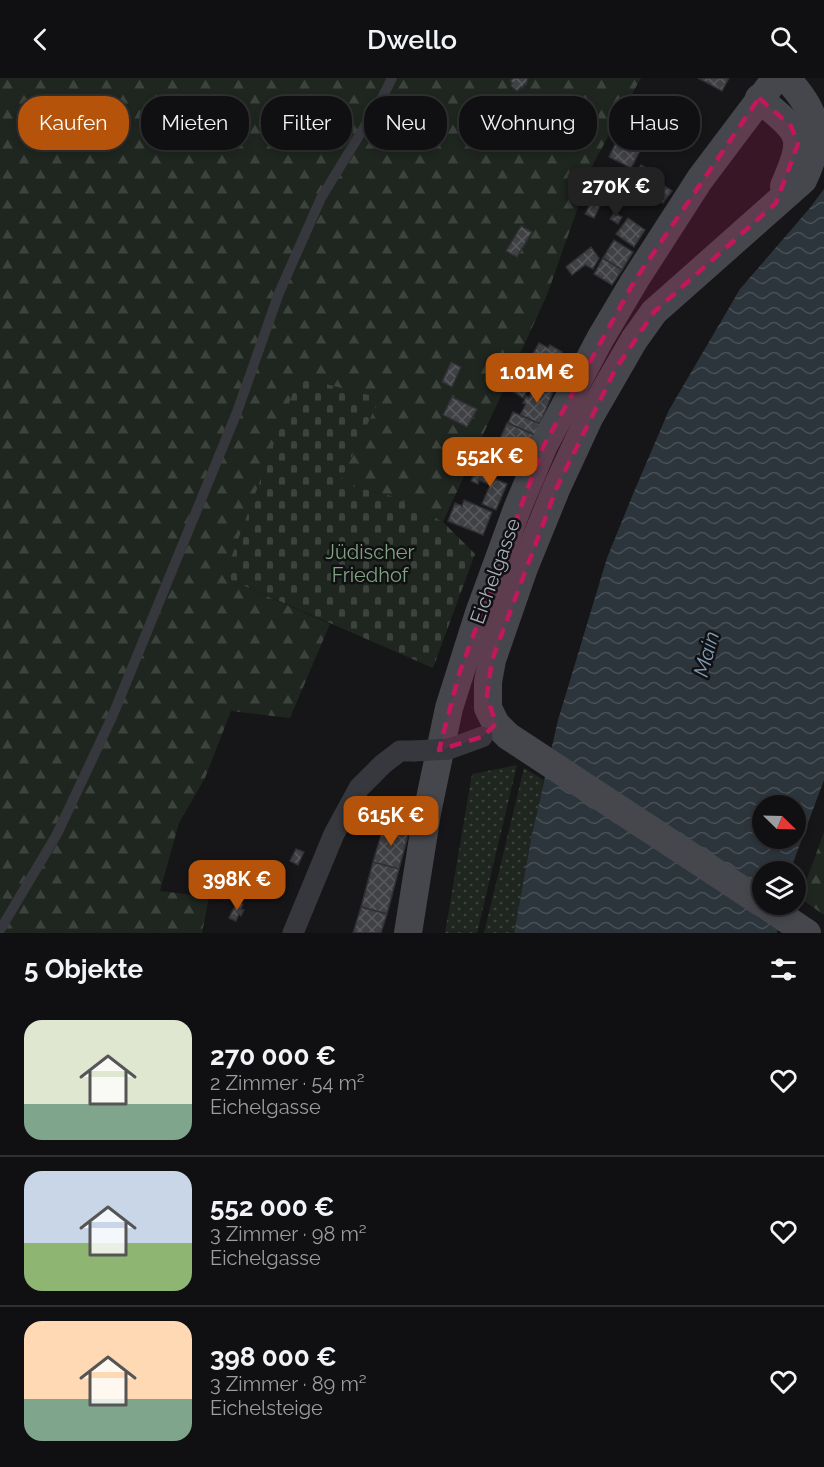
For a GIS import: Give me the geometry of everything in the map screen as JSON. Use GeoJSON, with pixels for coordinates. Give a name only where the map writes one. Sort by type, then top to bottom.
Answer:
{"type":"FeatureCollection","features":[{"type":"Feature","properties":{"kind":"street"},"geometry":{"type":"LineString","coordinates":[[752,897],[495,732],[487,696],[492,660],[528,558],[557,487],[589,418],[615,370],[654,312],[803,180],[812,168],[820,139],[818,121],[811,106],[786,78]]}},
{"type":"Feature","properties":{"kind":"street"},"geometry":{"type":"LineString","coordinates":[[768,88],[791,126],[798,144],[797,156],[776,203]]}},
{"type":"Feature","properties":{"kind":"street","name":"Eichelgasse"},"geometry":{"type":"LineString","coordinates":[[408,933],[449,708],[478,613],[543,447],[600,339],[635,280],[700,178],[768,88]]}},
{"type":"Feature","properties":{"kind":"street"},"geometry":{"type":"LineString","coordinates":[[293,933],[334,834],[359,788],[383,764],[400,751],[449,749],[495,732]]}},
{"type":"Feature","properties":{"kind":"street"},"geometry":{"type":"LineString","coordinates":[[780,915],[807,933]]}},
{"type":"Feature","properties":{"kind":"lane"},"geometry":{"type":"LineString","coordinates":[[0,930],[57,834],[112,717],[237,412],[279,293],[321,198],[392,78]]}},
{"type":"Feature","properties":{"kind":"highlighted area"},"geometry":{"type":"Polygon","coordinates":[[[759,98],[791,126],[798,144],[776,203],[654,312],[615,370],[557,487],[492,660],[487,696],[496,724],[482,737],[439,750],[459,674],[543,447],[635,280],[759,98]]]}},
{"type":"Feature","properties":{"kind":"green space"},"geometry":{"type":"Polygon","coordinates":[[[0,78],[641,78],[631,96],[609,96],[609,135],[594,162],[547,295],[443,522],[395,497],[339,483],[224,577],[330,624],[290,718],[231,711],[205,778],[179,823],[160,891],[209,897],[202,933],[0,933],[0,78]]]}},
{"type":"Feature","properties":{"kind":"green space","name":"Jüdischer Friedhof"},"geometry":{"type":"Polygon","coordinates":[[[299,377],[380,398],[339,483],[395,497],[443,522],[475,554],[433,668],[224,577],[299,377]]]}},
{"type":"Feature","properties":{"kind":"green space"},"geometry":{"type":"Polygon","coordinates":[[[517,765],[477,933],[445,933],[472,774],[517,765]]]}},
{"type":"Feature","properties":{"kind":"green space"},"geometry":{"type":"Polygon","coordinates":[[[524,768],[544,780],[514,933],[484,933],[524,768]]]}},
{"type":"Feature","properties":{"kind":"green space"},"geometry":{"type":"Polygon","coordinates":[[[824,832],[824,915],[806,902],[806,882],[824,832]]]}},
{"type":"Feature","properties":{"kind":"water","name":"Main"},"geometry":{"type":"Polygon","coordinates":[[[824,189],[824,780],[806,828],[806,795],[752,795],[752,849],[798,849],[794,861],[752,861],[752,915],[781,915],[777,933],[514,933],[532,834],[558,720],[607,558],[669,410],[740,289],[824,189]]]}},
{"type":"Feature","properties":{"kind":"building"},"geometry":{"type":"Polygon","coordinates":[[[513,78],[528,78],[526,85],[524,84],[523,88],[517,91],[511,86],[510,81],[513,78]]]}},
{"type":"Feature","properties":{"kind":"building"},"geometry":{"type":"Polygon","coordinates":[[[698,78],[729,78],[722,91],[698,78]]]}},
{"type":"Feature","properties":{"kind":"building"},"geometry":{"type":"Polygon","coordinates":[[[612,150],[640,150],[631,168],[609,157],[612,150]]]}},
{"type":"Feature","properties":{"kind":"building"},"geometry":{"type":"Polygon","coordinates":[[[641,165],[648,169],[646,173],[672,191],[663,203],[637,190],[643,179],[635,174],[641,165]]]}},
{"type":"Feature","properties":{"kind":"building"},"geometry":{"type":"Polygon","coordinates":[[[600,184],[609,188],[594,218],[585,214],[600,184]]]}},
{"type":"Feature","properties":{"kind":"building"},"geometry":{"type":"Polygon","coordinates":[[[614,213],[622,217],[618,224],[610,219],[614,213]]]}},
{"type":"Feature","properties":{"kind":"building"},"geometry":{"type":"Polygon","coordinates":[[[628,218],[645,230],[634,247],[616,234],[628,218]]]}},
{"type":"Feature","properties":{"kind":"building"},"geometry":{"type":"Polygon","coordinates":[[[521,226],[532,232],[517,257],[506,251],[521,226]]]}},
{"type":"Feature","properties":{"kind":"building"},"geometry":{"type":"Polygon","coordinates":[[[614,240],[633,252],[622,270],[603,258],[614,240]]]}},
{"type":"Feature","properties":{"kind":"building"},"geometry":{"type":"Polygon","coordinates":[[[591,247],[599,258],[593,269],[585,265],[572,275],[566,267],[591,247]]]}},
{"type":"Feature","properties":{"kind":"building"},"geometry":{"type":"Polygon","coordinates":[[[603,258],[622,270],[612,285],[594,274],[603,258]]]}},
{"type":"Feature","properties":{"kind":"building"},"geometry":{"type":"Polygon","coordinates":[[[539,343],[548,348],[550,345],[570,360],[555,388],[535,377],[523,398],[512,391],[539,343]]]}},
{"type":"Feature","properties":{"kind":"building"},"geometry":{"type":"Polygon","coordinates":[[[451,362],[461,367],[452,387],[442,382],[451,362]]]}},
{"type":"Feature","properties":{"kind":"building"},"geometry":{"type":"Polygon","coordinates":[[[535,385],[553,392],[540,424],[520,415],[526,404],[523,403],[526,396],[529,397],[535,385]]]}},
{"type":"Feature","properties":{"kind":"building"},"geometry":{"type":"Polygon","coordinates":[[[452,397],[477,409],[467,427],[443,415],[452,397]]]}},
{"type":"Feature","properties":{"kind":"building"},"geometry":{"type":"Polygon","coordinates":[[[513,412],[540,424],[535,435],[508,423],[513,412]]]}},
{"type":"Feature","properties":{"kind":"building"},"geometry":{"type":"Polygon","coordinates":[[[507,423],[535,435],[517,476],[489,464],[495,443],[498,444],[507,423]]]}},
{"type":"Feature","properties":{"kind":"building"},"geometry":{"type":"Polygon","coordinates":[[[477,467],[495,474],[493,478],[507,484],[496,510],[482,504],[490,485],[479,480],[478,484],[471,481],[477,467]]]}},
{"type":"Feature","properties":{"kind":"building"},"geometry":{"type":"Polygon","coordinates":[[[464,500],[492,512],[483,535],[448,521],[455,503],[462,506],[464,500]]]}},
{"type":"Feature","properties":{"kind":"building"},"geometry":{"type":"Polygon","coordinates":[[[384,825],[409,832],[399,869],[373,862],[384,825]]]}},
{"type":"Feature","properties":{"kind":"building"},"geometry":{"type":"Polygon","coordinates":[[[296,849],[304,852],[298,865],[290,861],[296,849]]]}},
{"type":"Feature","properties":{"kind":"building"},"geometry":{"type":"Polygon","coordinates":[[[373,862],[399,869],[387,914],[361,907],[373,862]]]}},
{"type":"Feature","properties":{"kind":"building"},"geometry":{"type":"Polygon","coordinates":[[[237,901],[243,904],[241,909],[244,910],[236,921],[229,918],[237,901]]]}},
{"type":"Feature","properties":{"kind":"building"},"geometry":{"type":"Polygon","coordinates":[[[361,907],[387,914],[381,933],[353,933],[361,907]]]}}]}
